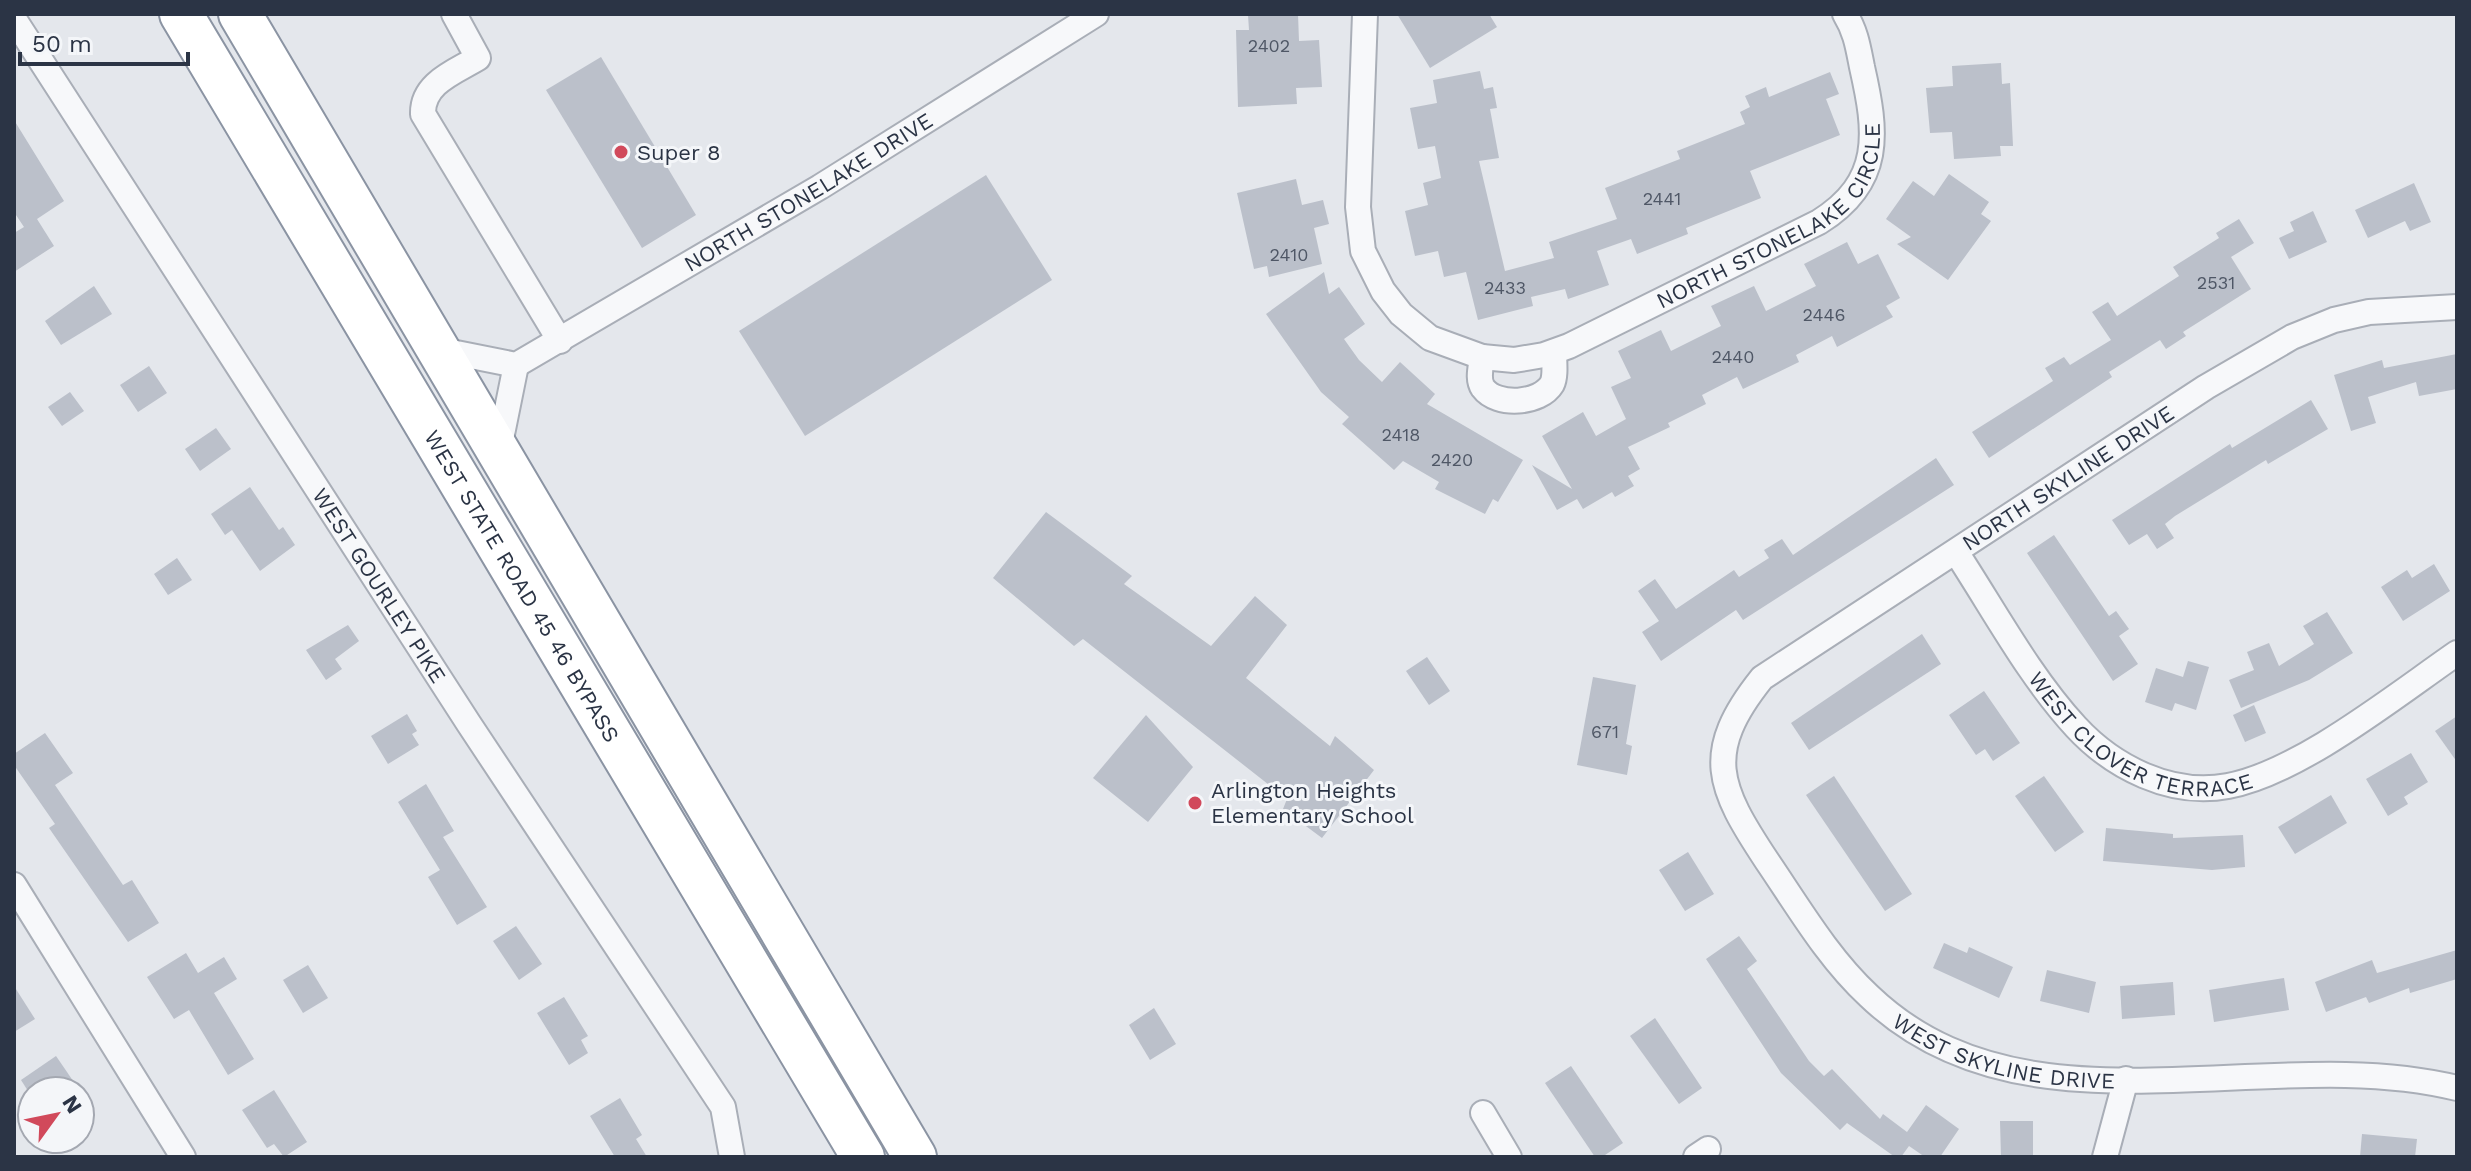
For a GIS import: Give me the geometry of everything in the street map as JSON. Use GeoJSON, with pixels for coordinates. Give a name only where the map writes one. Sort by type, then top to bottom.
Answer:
{"type":"FeatureCollection","features":[{"type":"Feature","properties":{"kind":"highway","name":"WEST STATE ROAD 45 46 BYPASS"},"geometry":{"type":"LineString","coordinates":[[181,14],[863,1157]]}},
{"type":"Feature","properties":{"kind":"highway"},"geometry":{"type":"LineString","coordinates":[[240,14],[915,1157]]}},
{"type":"Feature","properties":{"kind":"highway"},"geometry":{"type":"LineString","coordinates":[[240,113],[279,120],[319,146]]}},
{"type":"Feature","properties":{"kind":"highway"},"geometry":{"type":"LineString","coordinates":[[761,986],[807,1017],[837,1024]]}},
{"type":"Feature","properties":{"kind":"street"},"geometry":{"type":"LineString","coordinates":[[454,14],[478,58],[437,83],[423,100],[429,126],[560,341]]}},
{"type":"Feature","properties":{"kind":"street","name":"NORTH STONELAKE DRIVE"},"geometry":{"type":"LineString","coordinates":[[516,365],[820,187],[1096,14]]}},
{"type":"Feature","properties":{"kind":"street","name":"NORTH STONELAKE CIRCLE"},"geometry":{"type":"LineString","coordinates":[[1365,14],[1358,207],[1363,251],[1383,291],[1401,314],[1430,338],[1482,357],[1514,360],[1554,352],[1819,222],[1849,201],[1869,166],[1872,120],[1861,45],[1845,14]]}},
{"type":"Feature","properties":{"kind":"street","name":"WEST GOURLEY PIKE"},"geometry":{"type":"LineString","coordinates":[[14,19],[469,724],[723,1107],[732,1157]]}},
{"type":"Feature","properties":{"kind":"street","name":"NORTH SKYLINE DRIVE"},"geometry":{"type":"LineString","coordinates":[[1726,735],[1740,706],[1762,678],[2206,387],[2292,337],[2334,320],[2369,312],[2457,307]]}},
{"type":"Feature","properties":{"kind":"street"},"geometry":{"type":"LineString","coordinates":[[441,350],[516,365],[499,449]]}},
{"type":"Feature","properties":{"kind":"street"},"geometry":{"type":"LineString","coordinates":[[1482,357],[1479,378],[1484,390],[1498,400],[1532,398],[1544,394],[1554,381],[1554,352]]}},
{"type":"Feature","properties":{"kind":"street","name":"WEST CLOVER TERRACE"},"geometry":{"type":"LineString","coordinates":[[1956,552],[2075,726],[2118,763],[2172,785],[2227,786],[2284,765],[2457,653]]}},
{"type":"Feature","properties":{"kind":"street","name":"WEST SKYLINE DRIVE"},"geometry":{"type":"LineString","coordinates":[[1726,735],[1724,780],[1738,814],[1818,937],[1870,998],[1916,1034],[1984,1064],[2038,1076],[2126,1079],[2339,1075],[2391,1077],[2457,1088]]}},
{"type":"Feature","properties":{"kind":"street"},"geometry":{"type":"LineString","coordinates":[[14,885],[183,1157]]}},
{"type":"Feature","properties":{"kind":"street"},"geometry":{"type":"LineString","coordinates":[[2105,1157],[2126,1079]]}},
{"type":"Feature","properties":{"kind":"street"},"geometry":{"type":"LineString","coordinates":[[1483,1113],[1509,1157]]}},
{"type":"Feature","properties":{"kind":"building"},"geometry":{"type":"Polygon","coordinates":[[[1298,14],[1299,41],[1319,40],[1322,87],[1296,88],[1297,104],[1238,107],[1236,30],[1249,30],[1248,15],[1298,14]]]}},
{"type":"Feature","properties":{"kind":"building"},"geometry":{"type":"Polygon","coordinates":[[[1397,14],[1489,14],[1497,27],[1430,68],[1397,14]]]}},
{"type":"Feature","properties":{"kind":"building","name":"Super 8"},"geometry":{"type":"Polygon","coordinates":[[[601,57],[696,215],[642,248],[546,90],[601,57]]]}},
{"type":"Feature","properties":{"kind":"building"},"geometry":{"type":"Polygon","coordinates":[[[2001,63],[2002,84],[2010,83],[2013,146],[2000,146],[2001,156],[1954,159],[1952,132],[1930,133],[1926,88],[1953,86],[1952,66],[2001,63]]]}},
{"type":"Feature","properties":{"kind":"building"},"geometry":{"type":"Polygon","coordinates":[[[1480,71],[1484,89],[1493,87],[1497,108],[1490,109],[1499,158],[1479,161],[1505,271],[1554,258],[1549,242],[1617,219],[1605,188],[1680,159],[1677,151],[1745,124],[1740,112],[1750,107],[1745,96],[1766,87],[1769,97],[1830,72],[1839,94],[1826,99],[1840,135],[1750,171],[1761,198],[1686,228],[1688,234],[1637,254],[1631,239],[1597,251],[1609,285],[1568,299],[1565,289],[1531,297],[1533,306],[1478,320],[1466,272],[1444,277],[1438,251],[1415,256],[1405,211],[1428,205],[1423,183],[1441,178],[1435,146],[1418,149],[1410,108],[1437,103],[1433,80],[1480,71]]]}},
{"type":"Feature","properties":{"kind":"building"},"geometry":{"type":"Polygon","coordinates":[[[14,120],[64,201],[37,219],[54,246],[14,272],[14,233],[24,227],[14,212],[14,120]]]}},
{"type":"Feature","properties":{"kind":"building"},"geometry":{"type":"Polygon","coordinates":[[[1949,174],[1989,202],[1981,214],[1991,221],[1948,280],[1897,244],[1911,237],[1886,219],[1913,181],[1934,196],[1949,174]]]}},
{"type":"Feature","properties":{"kind":"building"},"geometry":{"type":"Polygon","coordinates":[[[986,175],[1052,280],[805,436],[739,331],[986,175]]]}},
{"type":"Feature","properties":{"kind":"building"},"geometry":{"type":"Polygon","coordinates":[[[1296,179],[1302,205],[1323,200],[1329,224],[1314,228],[1322,264],[1269,277],[1267,266],[1254,269],[1237,193],[1296,179]]]}},
{"type":"Feature","properties":{"kind":"building"},"geometry":{"type":"Polygon","coordinates":[[[2414,183],[2431,222],[2410,231],[2405,221],[2368,238],[2355,210],[2414,183]]]}},
{"type":"Feature","properties":{"kind":"building"},"geometry":{"type":"Polygon","coordinates":[[[2313,211],[2327,242],[2289,259],[2279,238],[2294,231],[2290,222],[2313,211]]]}},
{"type":"Feature","properties":{"kind":"building"},"geometry":{"type":"Polygon","coordinates":[[[2239,219],[2254,243],[2231,257],[2251,289],[2183,332],[2186,336],[2166,349],[2160,340],[2109,372],[2112,377],[1989,458],[1972,432],[2053,381],[2045,368],[2064,357],[2070,365],[2111,340],[2092,312],[2108,302],[2117,316],[2179,276],[2173,267],[2219,238],[2216,233],[2239,219]]]}},
{"type":"Feature","properties":{"kind":"building"},"geometry":{"type":"Polygon","coordinates":[[[1847,242],[1858,264],[1878,254],[1900,298],[1886,306],[1893,317],[1837,347],[1832,336],[1796,355],[1799,362],[1743,389],[1737,377],[1702,395],[1706,404],[1668,423],[1670,427],[1628,447],[1640,469],[1628,476],[1634,486],[1615,497],[1612,492],[1583,509],[1577,499],[1557,510],[1532,465],[1572,489],[1542,436],[1583,412],[1596,436],[1626,419],[1611,387],[1631,378],[1618,351],[1661,330],[1671,351],[1721,326],[1711,306],[1754,286],[1766,311],[1816,286],[1804,264],[1847,242]]]}},
{"type":"Feature","properties":{"kind":"building"},"geometry":{"type":"Polygon","coordinates":[[[1324,272],[1329,294],[1339,287],[1365,324],[1344,339],[1359,360],[1382,382],[1400,362],[1435,394],[1427,404],[1523,460],[1498,502],[1493,499],[1485,514],[1435,489],[1439,482],[1403,461],[1394,470],[1342,424],[1349,417],[1321,392],[1266,314],[1324,272]]]}},
{"type":"Feature","properties":{"kind":"building"},"geometry":{"type":"Polygon","coordinates":[[[94,286],[112,314],[61,345],[45,321],[94,286]]]}},
{"type":"Feature","properties":{"kind":"building"},"geometry":{"type":"Polygon","coordinates":[[[2457,354],[2457,389],[2419,396],[2416,382],[2368,397],[2376,423],[2351,431],[2334,375],[2382,360],[2384,368],[2457,354]]]}},
{"type":"Feature","properties":{"kind":"building"},"geometry":{"type":"Polygon","coordinates":[[[149,366],[167,393],[138,412],[120,385],[149,366]]]}},
{"type":"Feature","properties":{"kind":"building"},"geometry":{"type":"Polygon","coordinates":[[[70,392],[84,411],[62,426],[48,407],[70,392]]]}},
{"type":"Feature","properties":{"kind":"building"},"geometry":{"type":"Polygon","coordinates":[[[2311,400],[2328,429],[2268,464],[2266,460],[2175,516],[2165,524],[2174,538],[2157,549],[2147,534],[2129,545],[2112,520],[2230,444],[2232,448],[2311,400]]]}},
{"type":"Feature","properties":{"kind":"building"},"geometry":{"type":"Polygon","coordinates":[[[216,428],[231,449],[200,471],[185,449],[216,428]]]}},
{"type":"Feature","properties":{"kind":"building"},"geometry":{"type":"Polygon","coordinates":[[[1936,458],[1954,485],[1743,620],[1736,610],[1661,661],[1642,632],[1659,621],[1638,591],[1655,579],[1676,609],[1734,570],[1739,577],[1769,558],[1764,550],[1782,539],[1793,555],[1936,458]]]}},
{"type":"Feature","properties":{"kind":"building"},"geometry":{"type":"Polygon","coordinates":[[[250,487],[279,530],[283,527],[295,545],[260,571],[232,530],[225,535],[211,514],[250,487]]]}},
{"type":"Feature","properties":{"kind":"building"},"geometry":{"type":"Polygon","coordinates":[[[1046,512],[1132,576],[1124,584],[1211,646],[1255,596],[1287,625],[1246,678],[1330,746],[1335,736],[1374,770],[1322,838],[1283,809],[1287,799],[1083,639],[1074,646],[993,578],[1046,512]]]}},
{"type":"Feature","properties":{"kind":"building"},"geometry":{"type":"Polygon","coordinates":[[[2054,535],[2109,616],[2116,611],[2129,629],[2119,636],[2138,664],[2113,681],[2027,553],[2054,535]]]}},
{"type":"Feature","properties":{"kind":"building"},"geometry":{"type":"Polygon","coordinates":[[[177,558],[192,580],[168,595],[154,574],[177,558]]]}},
{"type":"Feature","properties":{"kind":"building"},"geometry":{"type":"Polygon","coordinates":[[[2434,564],[2450,591],[2403,621],[2381,587],[2407,570],[2412,578],[2434,564]]]}},
{"type":"Feature","properties":{"kind":"building"},"geometry":{"type":"Polygon","coordinates":[[[2327,612],[2353,653],[2309,680],[2241,708],[2229,680],[2254,670],[2247,652],[2269,643],[2279,666],[2314,644],[2303,626],[2327,612]]]}},
{"type":"Feature","properties":{"kind":"building"},"geometry":{"type":"Polygon","coordinates":[[[348,625],[359,641],[335,659],[342,669],[326,680],[306,650],[348,625]]]}},
{"type":"Feature","properties":{"kind":"building"},"geometry":{"type":"Polygon","coordinates":[[[1922,634],[1941,664],[1809,750],[1791,723],[1922,634]]]}},
{"type":"Feature","properties":{"kind":"building"},"geometry":{"type":"Polygon","coordinates":[[[1427,657],[1450,691],[1429,705],[1406,671],[1427,657]]]}},
{"type":"Feature","properties":{"kind":"building"},"geometry":{"type":"Polygon","coordinates":[[[2188,661],[2209,667],[2196,710],[2175,703],[2172,711],[2145,702],[2156,668],[2183,677],[2188,661]]]}},
{"type":"Feature","properties":{"kind":"building"},"geometry":{"type":"Polygon","coordinates":[[[1593,677],[1636,685],[1626,744],[1632,746],[1627,775],[1577,765],[1593,677]]]}},
{"type":"Feature","properties":{"kind":"building"},"geometry":{"type":"Polygon","coordinates":[[[1984,691],[2020,743],[1993,761],[1985,749],[1976,755],[1949,715],[1984,691]]]}},
{"type":"Feature","properties":{"kind":"building"},"geometry":{"type":"Polygon","coordinates":[[[2254,705],[2266,733],[2245,742],[2233,715],[2254,705]]]}},
{"type":"Feature","properties":{"kind":"building"},"geometry":{"type":"Polygon","coordinates":[[[407,714],[417,731],[412,734],[419,745],[388,764],[371,736],[407,714]]]}},
{"type":"Feature","properties":{"kind":"building"},"geometry":{"type":"Polygon","coordinates":[[[1146,715],[1193,767],[1148,822],[1093,778],[1146,715]]]}},
{"type":"Feature","properties":{"kind":"building"},"geometry":{"type":"Polygon","coordinates":[[[2457,716],[2457,762],[2435,731],[2457,716]]]}},
{"type":"Feature","properties":{"kind":"building"},"geometry":{"type":"Polygon","coordinates":[[[45,733],[73,773],[55,785],[123,885],[132,880],[159,923],[128,942],[49,828],[55,824],[14,765],[14,754],[45,733]]]}},
{"type":"Feature","properties":{"kind":"building"},"geometry":{"type":"Polygon","coordinates":[[[2411,753],[2428,782],[2404,797],[2408,804],[2388,816],[2366,779],[2411,753]]]}},
{"type":"Feature","properties":{"kind":"building"},"geometry":{"type":"Polygon","coordinates":[[[1834,776],[1912,894],[1885,911],[1806,795],[1834,776]]]}},
{"type":"Feature","properties":{"kind":"building"},"geometry":{"type":"Polygon","coordinates":[[[2044,776],[2084,832],[2055,852],[2015,796],[2044,776]]]}},
{"type":"Feature","properties":{"kind":"building"},"geometry":{"type":"Polygon","coordinates":[[[426,784],[454,831],[443,837],[487,907],[457,925],[428,877],[440,870],[398,802],[426,784]]]}},
{"type":"Feature","properties":{"kind":"building"},"geometry":{"type":"Polygon","coordinates":[[[2331,795],[2347,823],[2295,854],[2278,827],[2331,795]]]}},
{"type":"Feature","properties":{"kind":"building"},"geometry":{"type":"Polygon","coordinates":[[[2106,828],[2173,834],[2173,838],[2243,835],[2245,867],[2212,870],[2103,861],[2106,828]]]}},
{"type":"Feature","properties":{"kind":"building"},"geometry":{"type":"Polygon","coordinates":[[[1688,852],[1714,894],[1685,911],[1659,870],[1688,852]]]}},
{"type":"Feature","properties":{"kind":"building"},"geometry":{"type":"Polygon","coordinates":[[[516,926],[542,964],[519,980],[493,941],[516,926]]]}},
{"type":"Feature","properties":{"kind":"building"},"geometry":{"type":"Polygon","coordinates":[[[1739,936],[1757,961],[1747,969],[1809,1061],[1824,1076],[1832,1069],[1880,1119],[1883,1114],[1907,1132],[1926,1105],[1959,1129],[1940,1157],[1925,1157],[1909,1146],[1901,1157],[1895,1157],[1847,1123],[1840,1130],[1781,1073],[1706,959],[1739,936]]]}},
{"type":"Feature","properties":{"kind":"building"},"geometry":{"type":"Polygon","coordinates":[[[1944,943],[1967,953],[1969,947],[2013,967],[1999,998],[1933,968],[1944,943]]]}},
{"type":"Feature","properties":{"kind":"building"},"geometry":{"type":"Polygon","coordinates":[[[2457,950],[2457,979],[2410,993],[2409,988],[2369,1003],[2366,997],[2326,1012],[2315,982],[2372,960],[2377,973],[2457,950]]]}},
{"type":"Feature","properties":{"kind":"building"},"geometry":{"type":"Polygon","coordinates":[[[186,953],[198,973],[224,957],[237,979],[214,993],[254,1059],[228,1075],[189,1010],[174,1019],[147,977],[186,953]]]}},
{"type":"Feature","properties":{"kind":"building"},"geometry":{"type":"Polygon","coordinates":[[[308,965],[328,998],[303,1013],[283,980],[308,965]]]}},
{"type":"Feature","properties":{"kind":"building"},"geometry":{"type":"Polygon","coordinates":[[[2047,970],[2096,982],[2089,1013],[2040,1001],[2047,970]]]}},
{"type":"Feature","properties":{"kind":"building"},"geometry":{"type":"Polygon","coordinates":[[[2284,978],[2289,1010],[2214,1022],[2209,990],[2284,978]]]}},
{"type":"Feature","properties":{"kind":"building"},"geometry":{"type":"Polygon","coordinates":[[[2173,982],[2175,1015],[2122,1019],[2120,986],[2173,982]]]}},
{"type":"Feature","properties":{"kind":"building"},"geometry":{"type":"Polygon","coordinates":[[[14,986],[35,1019],[14,1032],[14,986]]]}},
{"type":"Feature","properties":{"kind":"building"},"geometry":{"type":"Polygon","coordinates":[[[564,997],[588,1036],[581,1040],[588,1053],[569,1065],[537,1013],[564,997]]]}},
{"type":"Feature","properties":{"kind":"building"},"geometry":{"type":"Polygon","coordinates":[[[1154,1008],[1176,1044],[1150,1060],[1129,1025],[1154,1008]]]}},
{"type":"Feature","properties":{"kind":"building"},"geometry":{"type":"Polygon","coordinates":[[[1655,1018],[1702,1088],[1679,1104],[1630,1036],[1655,1018]]]}},
{"type":"Feature","properties":{"kind":"building"},"geometry":{"type":"Polygon","coordinates":[[[56,1056],[69,1075],[28,1075],[56,1056]]]}},
{"type":"Feature","properties":{"kind":"building"},"geometry":{"type":"Polygon","coordinates":[[[1571,1066],[1623,1143],[1602,1157],[1595,1157],[1545,1083],[1571,1066]]]}},
{"type":"Feature","properties":{"kind":"building"},"geometry":{"type":"Polygon","coordinates":[[[274,1090],[307,1142],[284,1157],[274,1144],[267,1148],[242,1110],[274,1090]]]}},
{"type":"Feature","properties":{"kind":"building"},"geometry":{"type":"Polygon","coordinates":[[[620,1098],[642,1135],[636,1139],[647,1157],[615,1157],[590,1116],[620,1098]]]}},
{"type":"Feature","properties":{"kind":"building"},"geometry":{"type":"Polygon","coordinates":[[[2000,1121],[2033,1121],[2033,1157],[2001,1157],[2000,1121]]]}},
{"type":"Feature","properties":{"kind":"building"},"geometry":{"type":"Polygon","coordinates":[[[2362,1134],[2417,1139],[2415,1157],[2360,1157],[2362,1134]]]}},
{"type":"Feature","properties":{"kind":"place","name":"Super 8"},"geometry":{"type":"Point","coordinates":[621,152]}},
{"type":"Feature","properties":{"kind":"place","name":"Arlington Heights Elementary School"},"geometry":{"type":"Point","coordinates":[1195,803]}}]}
